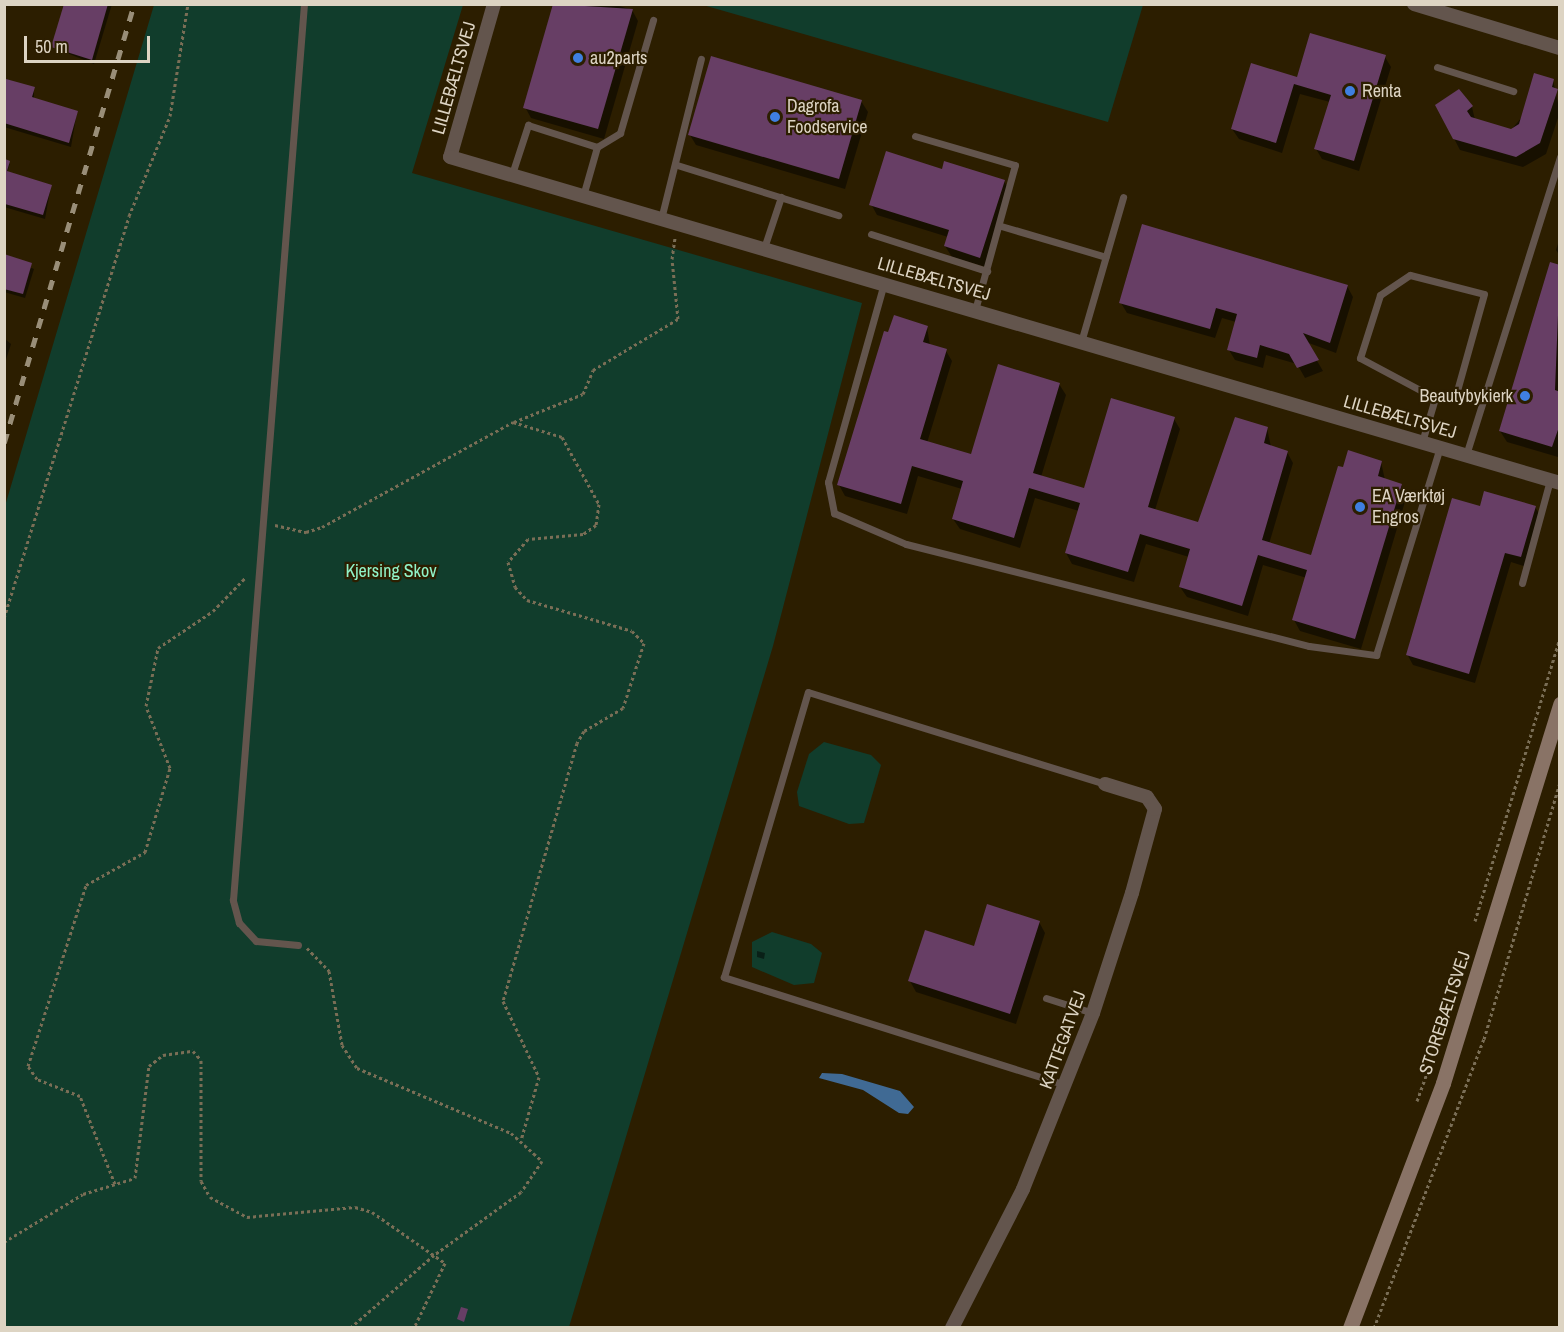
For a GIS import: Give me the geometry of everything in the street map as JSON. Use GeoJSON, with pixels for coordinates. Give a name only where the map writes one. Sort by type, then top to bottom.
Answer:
{"type":"FeatureCollection","features":[{"type":"Feature","properties":{"kind":"street","name":"LILLEBÆLTSVEJ"},"geometry":{"type":"LineString","coordinates":[[494,4],[450,157],[1555,481]]}},
{"type":"Feature","properties":{"kind":"street"},"geometry":{"type":"LineString","coordinates":[[1414,4],[1560,48]]}},
{"type":"Feature","properties":{"kind":"street","name":"STOREBÆLTSVEJ"},"geometry":{"type":"LineString","coordinates":[[1350,1328],[1446,1073],[1560,704]]}},
{"type":"Feature","properties":{"kind":"street","name":"KATTEGATVEJ"},"geometry":{"type":"LineString","coordinates":[[952,1328],[1023,1189],[1066,1085],[1093,1013],[1155,808],[1147,797],[1105,784]]}},
{"type":"Feature","properties":{"kind":"lane"},"geometry":{"type":"LineString","coordinates":[[298,945],[256,941],[239,923],[232,900],[304,4]]}},
{"type":"Feature","properties":{"kind":"lane"},"geometry":{"type":"LineString","coordinates":[[583,196],[597,147],[620,133],[653,20]]}},
{"type":"Feature","properties":{"kind":"lane"},"geometry":{"type":"LineString","coordinates":[[661,219],[677,165],[678,137],[701,59]]}},
{"type":"Feature","properties":{"kind":"lane"},"geometry":{"type":"LineString","coordinates":[[1437,67],[1513,91]]}},
{"type":"Feature","properties":{"kind":"lane"},"geometry":{"type":"LineString","coordinates":[[512,174],[528,125],[597,147]]}},
{"type":"Feature","properties":{"kind":"lane"},"geometry":{"type":"LineString","coordinates":[[915,136],[1015,165],[1001,226],[975,310]]}},
{"type":"Feature","properties":{"kind":"lane"},"geometry":{"type":"LineString","coordinates":[[1466,455],[1560,156]]}},
{"type":"Feature","properties":{"kind":"lane"},"geometry":{"type":"LineString","coordinates":[[677,165],[838,215]]}},
{"type":"Feature","properties":{"kind":"lane"},"geometry":{"type":"LineString","coordinates":[[764,248],[781,197]]}},
{"type":"Feature","properties":{"kind":"lane"},"geometry":{"type":"LineString","coordinates":[[1081,342],[1123,197]]}},
{"type":"Feature","properties":{"kind":"lane"},"geometry":{"type":"LineString","coordinates":[[1001,226],[1106,257]]}},
{"type":"Feature","properties":{"kind":"lane"},"geometry":{"type":"LineString","coordinates":[[871,234],[987,272]]}},
{"type":"Feature","properties":{"kind":"lane"},"geometry":{"type":"LineString","coordinates":[[1410,275],[1484,294],[1456,394],[1435,398],[1360,358],[1380,295],[1410,275]]}},
{"type":"Feature","properties":{"kind":"lane"},"geometry":{"type":"LineString","coordinates":[[884,284],[828,482],[834,513],[906,544],[1309,646],[1377,655],[1440,447]]}},
{"type":"Feature","properties":{"kind":"lane"},"geometry":{"type":"LineString","coordinates":[[1422,442],[1435,398]]}},
{"type":"Feature","properties":{"kind":"lane"},"geometry":{"type":"LineString","coordinates":[[1522,583],[1555,481]]}},
{"type":"Feature","properties":{"kind":"lane"},"geometry":{"type":"LineString","coordinates":[[1066,1085],[724,977],[808,692],[1105,784]]}},
{"type":"Feature","properties":{"kind":"lane"},"geometry":{"type":"LineString","coordinates":[[1046,998],[1093,1013]]}},
{"type":"Feature","properties":{"kind":"path"},"geometry":{"type":"LineString","coordinates":[[4,618],[129,216],[170,116],[188,4]]}},
{"type":"Feature","properties":{"kind":"path"},"geometry":{"type":"LineString","coordinates":[[263,521],[306,532],[322,527],[513,422],[583,394],[592,370],[678,319],[672,259],[678,224]]}},
{"type":"Feature","properties":{"kind":"path"},"geometry":{"type":"LineString","coordinates":[[513,422],[562,437],[569,444],[600,516],[583,534],[528,539],[518,546],[508,562],[515,587],[526,600],[632,630],[644,643],[623,708],[584,731],[577,743],[505,994],[506,1013],[539,1077],[521,1140]]}},
{"type":"Feature","properties":{"kind":"path"},"geometry":{"type":"LineString","coordinates":[[115,1184],[80,1096],[37,1079],[28,1066],[87,885],[145,852],[170,768],[146,706],[158,648],[213,611],[259,563]]}},
{"type":"Feature","properties":{"kind":"path"},"geometry":{"type":"LineString","coordinates":[[1472,929],[1560,638]]}},
{"type":"Feature","properties":{"kind":"path"},"geometry":{"type":"LineString","coordinates":[[1374,1328],[1484,1039],[1560,782]]}},
{"type":"Feature","properties":{"kind":"path"},"geometry":{"type":"LineString","coordinates":[[298,945],[316,953],[329,971],[342,1045],[357,1068],[521,1140],[542,1161],[521,1191],[434,1256],[350,1328]]}},
{"type":"Feature","properties":{"kind":"path"},"geometry":{"type":"LineString","coordinates":[[4,1242],[83,1194],[115,1184],[139,1171],[149,1066],[163,1055],[193,1051],[201,1060],[201,1181],[210,1197],[247,1217],[356,1207],[372,1212],[445,1263],[414,1328]]}},
{"type":"Feature","properties":{"kind":"path"},"geometry":{"type":"LineString","coordinates":[[1416,1106],[1435,1052]]}},
{"type":"Feature","properties":{"kind":"green space","name":"Kjersing Skov"},"geometry":{"type":"Polygon","coordinates":[[[154,5],[463,5],[412,173],[862,303],[773,646],[569,1327],[5,1328],[5,506],[154,5]]]}},
{"type":"Feature","properties":{"kind":"green space"},"geometry":{"type":"Polygon","coordinates":[[[703,5],[1143,5],[1108,122],[703,5]]]}},
{"type":"Feature","properties":{"kind":"green space"},"geometry":{"type":"Polygon","coordinates":[[[824,742],[871,755],[881,765],[864,823],[849,824],[799,806],[797,792],[809,754],[824,742]]]}},
{"type":"Feature","properties":{"kind":"green space"},"geometry":{"type":"Polygon","coordinates":[[[772,932],[811,944],[822,953],[814,983],[794,985],[752,967],[752,942],[772,932]]]}},
{"type":"Feature","properties":{"kind":"water"},"geometry":{"type":"Polygon","coordinates":[[[822,1073],[842,1074],[900,1091],[914,1107],[908,1114],[899,1113],[863,1090],[819,1078],[822,1073]]]}},
{"type":"Feature","properties":{"kind":"building"},"geometry":{"type":"Polygon","coordinates":[[[64,4],[108,4],[92,60],[51,47],[64,4]]]}},
{"type":"Feature","properties":{"kind":"building","name":"au2parts"},"geometry":{"type":"Polygon","coordinates":[[[553,4],[633,9],[598,129],[523,108],[553,4]]]}},
{"type":"Feature","properties":{"kind":"building"},"geometry":{"type":"Polygon","coordinates":[[[1310,33],[1386,55],[1354,161],[1314,149],[1331,95],[1294,84],[1276,143],[1231,129],[1251,63],[1297,77],[1310,33]]]}},
{"type":"Feature","properties":{"kind":"building","name":"Dagrofa Foodservice"},"geometry":{"type":"Polygon","coordinates":[[[711,56],[862,100],[839,179],[688,135],[711,56]]]}},
{"type":"Feature","properties":{"kind":"building"},"geometry":{"type":"Polygon","coordinates":[[[1534,73],[1554,79],[1552,87],[1558,89],[1540,143],[1516,157],[1453,139],[1435,105],[1459,89],[1473,106],[1467,111],[1471,117],[1511,129],[1519,124],[1534,73]]]}},
{"type":"Feature","properties":{"kind":"building"},"geometry":{"type":"Polygon","coordinates":[[[6,79],[35,87],[32,97],[78,111],[69,143],[4,123],[6,79]]]}},
{"type":"Feature","properties":{"kind":"building"},"geometry":{"type":"Polygon","coordinates":[[[886,151],[942,169],[944,161],[1005,180],[980,258],[944,246],[949,230],[869,205],[886,151]]]}},
{"type":"Feature","properties":{"kind":"building"},"geometry":{"type":"Polygon","coordinates":[[[5,159],[10,161],[7,171],[52,185],[43,215],[5,204],[5,159]]]}},
{"type":"Feature","properties":{"kind":"building"},"geometry":{"type":"Polygon","coordinates":[[[1142,224],[1348,285],[1330,343],[1303,333],[1319,360],[1297,368],[1289,354],[1260,345],[1257,358],[1227,350],[1237,314],[1216,308],[1210,329],[1119,303],[1142,224]]]}},
{"type":"Feature","properties":{"kind":"building"},"geometry":{"type":"Polygon","coordinates":[[[4,254],[32,263],[23,294],[4,289],[4,254]]]}},
{"type":"Feature","properties":{"kind":"building"},"geometry":{"type":"Polygon","coordinates":[[[1550,262],[1560,265],[1555,390],[1560,392],[1560,424],[1552,447],[1499,431],[1550,262]]]}},
{"type":"Feature","properties":{"kind":"building"},"geometry":{"type":"Polygon","coordinates":[[[894,315],[928,326],[923,342],[947,349],[920,439],[971,454],[998,364],[1060,383],[1033,473],[1084,488],[1111,398],[1175,417],[1148,507],[1198,522],[1235,417],[1268,427],[1264,443],[1288,451],[1262,540],[1311,555],[1338,466],[1343,467],[1348,450],[1382,461],[1378,476],[1402,484],[1355,639],[1292,620],[1307,570],[1258,555],[1242,606],[1179,587],[1190,549],[1140,534],[1128,572],[1065,553],[1080,503],[1029,488],[1014,538],[952,519],[963,481],[912,466],[901,504],[837,485],[884,331],[888,332],[894,315]]]}},
{"type":"Feature","properties":{"kind":"building"},"geometry":{"type":"Polygon","coordinates":[[[1484,491],[1536,506],[1521,557],[1505,553],[1469,674],[1406,655],[1452,498],[1480,506],[1484,491]]]}},
{"type":"Feature","properties":{"kind":"building"},"geometry":{"type":"Polygon","coordinates":[[[987,904],[1040,921],[1010,1014],[908,981],[925,930],[974,946],[987,904]]]}},
{"type":"Feature","properties":{"kind":"building"},"geometry":{"type":"Polygon","coordinates":[[[461,1307],[468,1309],[464,1322],[457,1319],[461,1307]]]}},
{"type":"Feature","properties":{"kind":"railway"},"geometry":{"type":"LineString","coordinates":[[4,443],[134,4]]}},
{"type":"Feature","properties":{"kind":"place","name":"au2parts"},"geometry":{"type":"Point","coordinates":[578,58]}},
{"type":"Feature","properties":{"kind":"place","name":"Renta"},"geometry":{"type":"Point","coordinates":[1350,91]}},
{"type":"Feature","properties":{"kind":"place","name":"Dagrofa Foodservice"},"geometry":{"type":"Point","coordinates":[775,117]}},
{"type":"Feature","properties":{"kind":"place","name":"Beautybykierk"},"geometry":{"type":"Point","coordinates":[1525,396]}},
{"type":"Feature","properties":{"kind":"place","name":"EA Værktøj Engros"},"geometry":{"type":"Point","coordinates":[1360,507]}}]}
